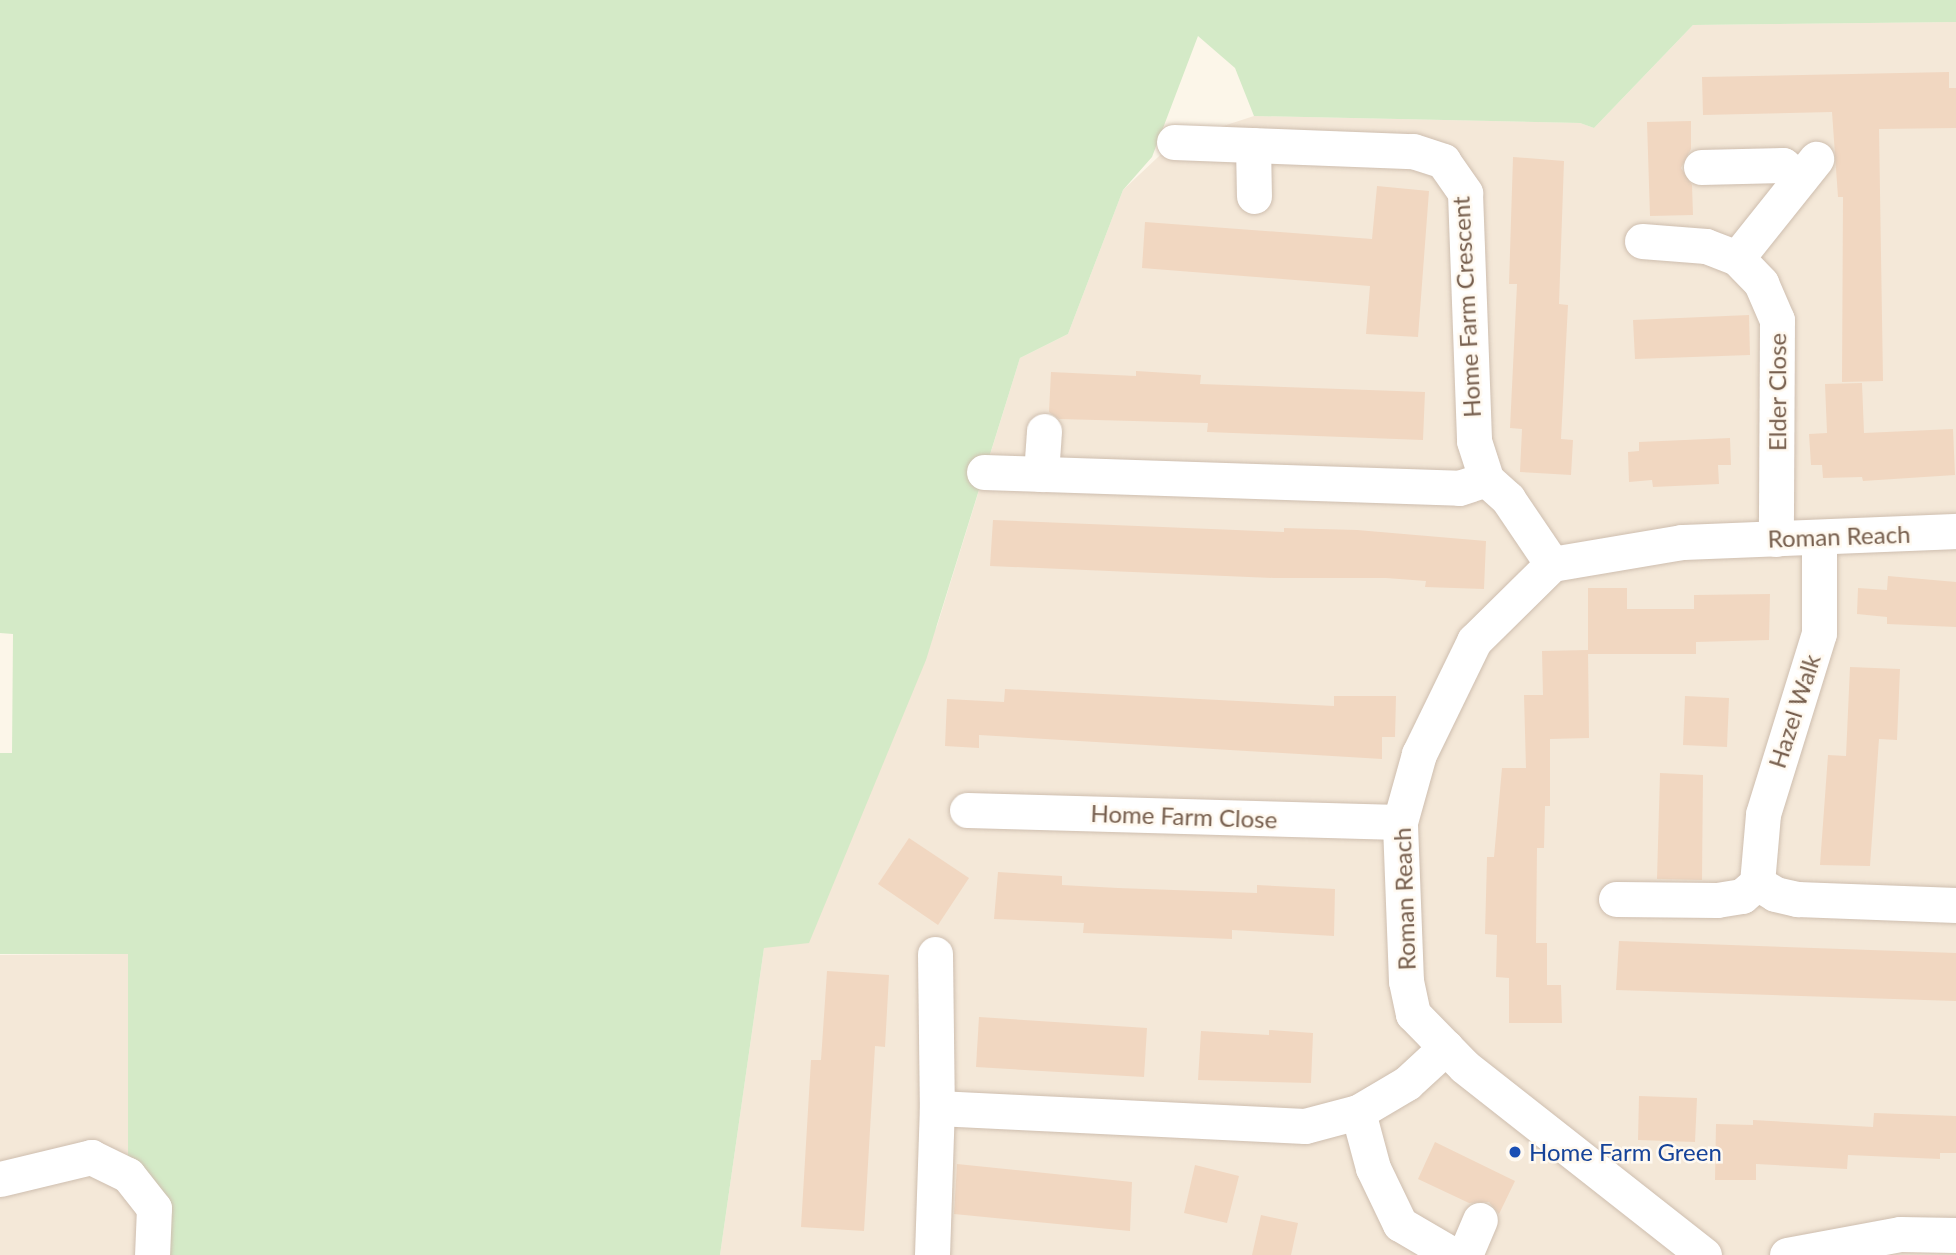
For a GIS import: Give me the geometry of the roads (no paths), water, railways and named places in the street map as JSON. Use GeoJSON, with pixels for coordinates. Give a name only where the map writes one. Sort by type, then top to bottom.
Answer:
{"type":"FeatureCollection","features":[{"type":"Feature","properties":{"kind":"street","name":"Home Farm Crescent"},"geometry":{"type":"LineString","coordinates":[[1174,142],[1413,151],[1443,162],[1465,193],[1470,405],[1474,441],[1486,479],[1508,499],[1552,564]]}},
{"type":"Feature","properties":{"kind":"street"},"geometry":{"type":"LineString","coordinates":[[1254,145],[1254,196]]}},
{"type":"Feature","properties":{"kind":"street"},"geometry":{"type":"LineString","coordinates":[[1701,167],[1783,165],[1808,169],[1737,258]]}},
{"type":"Feature","properties":{"kind":"street","name":"Elder Close"},"geometry":{"type":"LineString","coordinates":[[1642,241],[1706,246],[1737,258],[1761,284],[1777,320],[1776,539]]}},
{"type":"Feature","properties":{"kind":"street"},"geometry":{"type":"LineString","coordinates":[[1041,474],[1044,431]]}},
{"type":"Feature","properties":{"kind":"street"},"geometry":{"type":"LineString","coordinates":[[984,472],[1460,488],[1486,479]]}},
{"type":"Feature","properties":{"kind":"street","name":"Roman Reach"},"geometry":{"type":"LineString","coordinates":[[1704,1255],[1464,1066],[1413,1014],[1406,981],[1400,822],[1419,754],[1474,641],[1552,564],[1682,542],[1956,531]]}},
{"type":"Feature","properties":{"kind":"street","name":"Hazel Walk"},"geometry":{"type":"LineString","coordinates":[[1758,883],[1763,814],[1819,633],[1819,538]]}},
{"type":"Feature","properties":{"kind":"street","name":"Home Farm Close"},"geometry":{"type":"LineString","coordinates":[[967,810],[1400,822]]}},
{"type":"Feature","properties":{"kind":"street"},"geometry":{"type":"LineString","coordinates":[[1616,899],[1717,900],[1742,896],[1758,883],[1775,894],[1797,899],[1956,905]]}},
{"type":"Feature","properties":{"kind":"street"},"geometry":{"type":"LineString","coordinates":[[932,1255],[937,1108],[935,954]]}},
{"type":"Feature","properties":{"kind":"street"},"geometry":{"type":"LineString","coordinates":[[937,1108],[1305,1126],[1357,1112],[1407,1083],[1446,1047]]}},
{"type":"Feature","properties":{"kind":"street"},"geometry":{"type":"LineString","coordinates":[[1357,1112],[1373,1168],[1400,1224],[1452,1255]]}},
{"type":"Feature","properties":{"kind":"street"},"geometry":{"type":"LineString","coordinates":[[0,1179],[90,1157],[128,1175],[154,1208],[152,1255]]}},
{"type":"Feature","properties":{"kind":"street"},"geometry":{"type":"LineString","coordinates":[[1465,1255],[1480,1220]]}},
{"type":"Feature","properties":{"kind":"street"},"geometry":{"type":"LineString","coordinates":[[1787,1255],[1900,1234],[1956,1235]]}},
{"type":"Feature","properties":{"kind":"place","name":"Home Farm Green"},"geometry":{"type":"Point","coordinates":[1515,1152]}}]}
